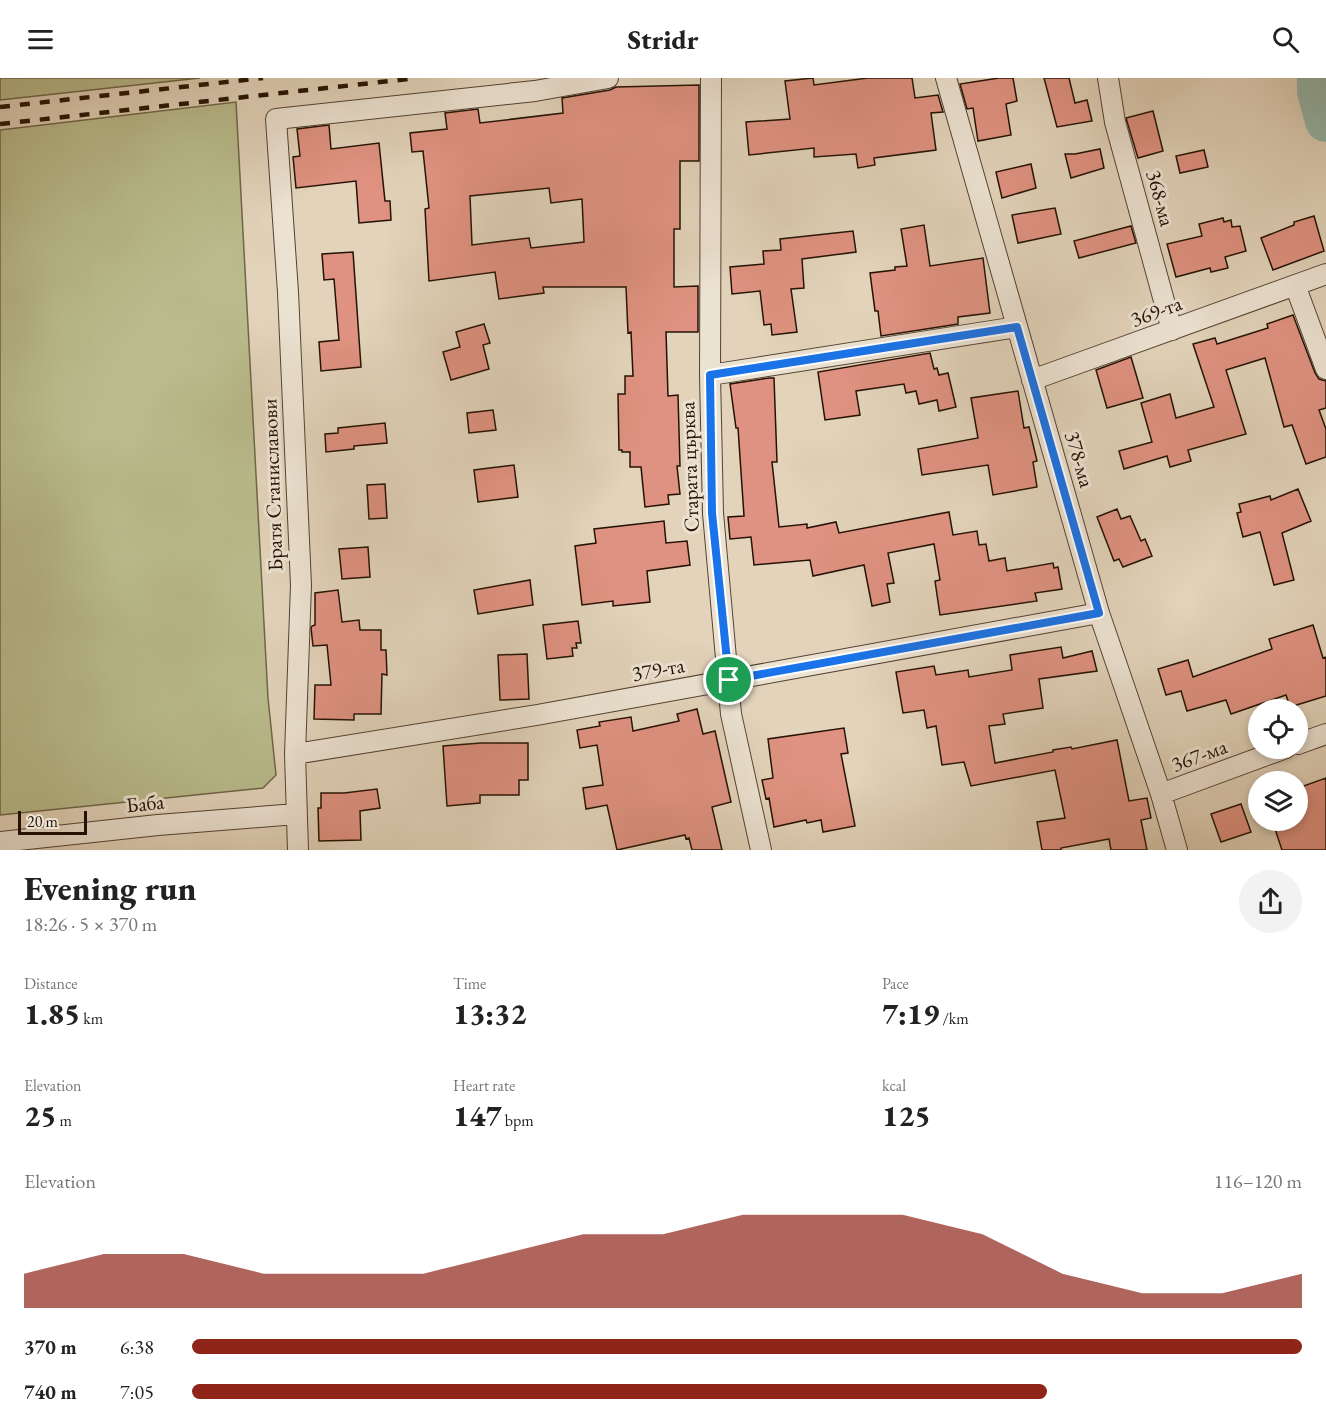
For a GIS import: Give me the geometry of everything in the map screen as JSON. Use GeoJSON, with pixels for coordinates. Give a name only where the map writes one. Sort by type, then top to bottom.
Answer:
{"type":"FeatureCollection","features":[{"type":"Feature","properties":{"kind":"street","name":"Братя Станиславови"},"geometry":{"type":"LineString","coordinates":[[298,850],[295,754],[301,585],[288,292],[276,119],[536,91],[608,78]]}},
{"type":"Feature","properties":{"kind":"street","name":"Старата църква"},"geometry":{"type":"LineString","coordinates":[[711,78],[712,513],[731,714],[761,850]]}},
{"type":"Feature","properties":{"kind":"street","name":"378-ма"},"geometry":{"type":"LineString","coordinates":[[946,78],[1099,613],[1161,794],[1177,850]]}},
{"type":"Feature","properties":{"kind":"street","name":"368-ма"},"geometry":{"type":"LineString","coordinates":[[1108,78],[1115,122],[1172,330]]}},
{"type":"Feature","properties":{"kind":"street","name":"369-та"},"geometry":{"type":"LineString","coordinates":[[1032,380],[1326,274]]}},
{"type":"Feature","properties":{"kind":"street"},"geometry":{"type":"LineString","coordinates":[[1295,285],[1326,369]]}},
{"type":"Feature","properties":{"kind":"street"},"geometry":{"type":"LineString","coordinates":[[710,375],[1017,327]]}},
{"type":"Feature","properties":{"kind":"street","name":"379-та"},"geometry":{"type":"LineString","coordinates":[[295,754],[525,717],[1099,613]]}},
{"type":"Feature","properties":{"kind":"street"},"geometry":{"type":"LineString","coordinates":[[1308,740],[1326,734]]}},
{"type":"Feature","properties":{"kind":"street","name":"367-ма"},"geometry":{"type":"LineString","coordinates":[[1161,794],[1256,759]]}},
{"type":"Feature","properties":{"kind":"street","name":"Баба"},"geometry":{"type":"LineString","coordinates":[[0,842],[158,825],[296,814]]}},
{"type":"Feature","properties":{"kind":"green space"},"geometry":{"type":"Polygon","coordinates":[[[0,78],[200,78],[0,100],[0,78]]]}},
{"type":"Feature","properties":{"kind":"green space"},"geometry":{"type":"Polygon","coordinates":[[[236,102],[268,698],[276,775],[263,788],[0,815],[0,130],[236,102]]]}},
{"type":"Feature","properties":{"kind":"building"},"geometry":{"type":"Polygon","coordinates":[[[813,78],[814,85],[868,78],[912,78],[915,98],[938,95],[943,112],[931,113],[936,150],[874,158],[875,165],[858,168],[856,154],[814,157],[814,148],[749,155],[746,122],[790,119],[785,81],[813,78]]]}},
{"type":"Feature","properties":{"kind":"building"},"geometry":{"type":"Polygon","coordinates":[[[1013,78],[1017,101],[1006,104],[1011,135],[978,141],[973,108],[967,109],[960,84],[1013,78]]]}},
{"type":"Feature","properties":{"kind":"building"},"geometry":{"type":"Polygon","coordinates":[[[1044,78],[1069,78],[1075,103],[1087,100],[1092,121],[1057,127],[1044,78]]]}},
{"type":"Feature","properties":{"kind":"building"},"geometry":{"type":"Polygon","coordinates":[[[699,85],[699,161],[680,161],[680,229],[674,229],[674,287],[698,286],[698,332],[666,332],[668,396],[678,395],[680,466],[677,466],[680,494],[668,495],[669,504],[645,507],[641,467],[630,467],[630,452],[619,450],[618,394],[625,394],[625,376],[633,376],[626,287],[543,287],[544,293],[499,299],[495,272],[429,281],[425,209],[429,208],[423,151],[412,152],[410,133],[447,129],[445,113],[478,109],[480,123],[563,113],[562,98],[616,87],[699,85]],[[549,188],[470,196],[472,245],[529,238],[531,248],[584,242],[582,199],[551,203],[549,188]]]}},
{"type":"Feature","properties":{"kind":"building"},"geometry":{"type":"Polygon","coordinates":[[[1153,111],[1163,151],[1138,158],[1126,118],[1153,111]]]}},
{"type":"Feature","properties":{"kind":"building"},"geometry":{"type":"Polygon","coordinates":[[[329,125],[331,149],[379,143],[385,201],[390,201],[391,220],[359,223],[356,181],[296,188],[293,157],[300,156],[297,129],[329,125]]]}},
{"type":"Feature","properties":{"kind":"building"},"geometry":{"type":"Polygon","coordinates":[[[1100,149],[1104,168],[1071,178],[1065,154],[1100,149]]]}},
{"type":"Feature","properties":{"kind":"building"},"geometry":{"type":"Polygon","coordinates":[[[1204,150],[1208,167],[1180,173],[1176,156],[1204,150]]]}},
{"type":"Feature","properties":{"kind":"building"},"geometry":{"type":"Polygon","coordinates":[[[1031,164],[1036,188],[1002,198],[996,172],[1031,164]]]}},
{"type":"Feature","properties":{"kind":"building"},"geometry":{"type":"Polygon","coordinates":[[[1055,208],[1061,234],[1018,243],[1012,215],[1055,208]]]}},
{"type":"Feature","properties":{"kind":"building"},"geometry":{"type":"Polygon","coordinates":[[[1314,216],[1324,251],[1273,270],[1261,238],[1294,225],[1294,222],[1314,216]]]}},
{"type":"Feature","properties":{"kind":"building"},"geometry":{"type":"Polygon","coordinates":[[[1223,218],[1224,222],[1231,220],[1232,227],[1240,226],[1246,251],[1225,257],[1228,268],[1211,272],[1210,268],[1176,277],[1167,244],[1202,236],[1199,224],[1223,218]]]}},
{"type":"Feature","properties":{"kind":"building"},"geometry":{"type":"Polygon","coordinates":[[[924,225],[930,266],[983,258],[990,313],[958,317],[958,324],[881,336],[870,273],[907,266],[901,229],[924,225]]]}},
{"type":"Feature","properties":{"kind":"building"},"geometry":{"type":"Polygon","coordinates":[[[1131,226],[1136,243],[1079,258],[1074,241],[1131,226]]]}},
{"type":"Feature","properties":{"kind":"building"},"geometry":{"type":"Polygon","coordinates":[[[853,231],[856,252],[802,259],[804,288],[791,289],[797,332],[772,335],[771,324],[764,325],[760,291],[732,294],[730,267],[764,264],[763,251],[781,250],[780,239],[853,231]]]}},
{"type":"Feature","properties":{"kind":"building"},"geometry":{"type":"Polygon","coordinates":[[[353,252],[361,367],[321,371],[319,342],[339,340],[334,279],[324,280],[322,254],[353,252]]]}},
{"type":"Feature","properties":{"kind":"building"},"geometry":{"type":"Polygon","coordinates":[[[1293,315],[1315,373],[1319,379],[1326,381],[1326,408],[1319,410],[1326,429],[1326,457],[1306,464],[1292,425],[1284,427],[1265,358],[1226,370],[1246,434],[1188,450],[1191,461],[1170,467],[1167,456],[1124,469],[1119,451],[1152,442],[1141,403],[1170,394],[1176,418],[1214,407],[1193,344],[1215,338],[1217,344],[1268,328],[1267,324],[1293,315]]]}},
{"type":"Feature","properties":{"kind":"building"},"geometry":{"type":"Polygon","coordinates":[[[484,324],[490,343],[483,345],[489,369],[451,380],[443,352],[460,347],[456,332],[484,324]]]}},
{"type":"Feature","properties":{"kind":"building"},"geometry":{"type":"Polygon","coordinates":[[[930,353],[934,369],[937,368],[939,375],[948,373],[956,407],[939,411],[937,400],[919,404],[916,391],[906,393],[904,384],[856,391],[860,415],[825,420],[818,372],[930,353]]]}},
{"type":"Feature","properties":{"kind":"building"},"geometry":{"type":"Polygon","coordinates":[[[1131,357],[1143,398],[1107,408],[1096,370],[1131,357]]]}},
{"type":"Feature","properties":{"kind":"building"},"geometry":{"type":"Polygon","coordinates":[[[774,378],[777,462],[772,462],[779,527],[807,524],[807,528],[836,522],[839,533],[949,512],[953,535],[977,531],[979,545],[986,544],[989,561],[1005,558],[1007,571],[1053,563],[1054,568],[1058,567],[1062,589],[1035,593],[1037,601],[940,615],[935,581],[940,580],[934,544],[888,553],[894,583],[887,584],[890,602],[872,606],[864,565],[813,576],[810,560],[754,565],[751,537],[730,539],[728,517],[744,516],[738,428],[736,428],[730,384],[774,378]]]}},
{"type":"Feature","properties":{"kind":"building"},"geometry":{"type":"Polygon","coordinates":[[[1018,391],[1024,428],[1029,427],[1037,461],[1033,462],[1037,487],[993,495],[988,465],[922,475],[918,449],[978,438],[971,398],[1018,391]]]}},
{"type":"Feature","properties":{"kind":"building"},"geometry":{"type":"Polygon","coordinates":[[[493,410],[496,430],[469,433],[467,413],[493,410]]]}},
{"type":"Feature","properties":{"kind":"building"},"geometry":{"type":"Polygon","coordinates":[[[385,423],[387,443],[354,446],[354,449],[326,452],[325,434],[338,433],[338,428],[385,423]]]}},
{"type":"Feature","properties":{"kind":"building"},"geometry":{"type":"Polygon","coordinates":[[[514,465],[518,497],[478,502],[474,470],[514,465]]]}},
{"type":"Feature","properties":{"kind":"building"},"geometry":{"type":"Polygon","coordinates":[[[385,484],[387,518],[369,519],[367,485],[385,484]]]}},
{"type":"Feature","properties":{"kind":"building"},"geometry":{"type":"Polygon","coordinates":[[[1298,489],[1311,521],[1282,533],[1294,580],[1274,585],[1260,532],[1243,537],[1237,513],[1241,512],[1239,504],[1270,496],[1271,500],[1298,489]]]}},
{"type":"Feature","properties":{"kind":"building"},"geometry":{"type":"Polygon","coordinates":[[[1117,509],[1121,519],[1130,516],[1141,541],[1145,539],[1152,556],[1123,567],[1119,559],[1114,561],[1097,517],[1117,509]]]}},
{"type":"Feature","properties":{"kind":"building"},"geometry":{"type":"Polygon","coordinates":[[[664,521],[666,543],[687,541],[690,565],[647,571],[650,602],[613,606],[613,601],[582,605],[575,546],[596,543],[594,529],[664,521]]]}},
{"type":"Feature","properties":{"kind":"building"},"geometry":{"type":"Polygon","coordinates":[[[368,547],[370,577],[342,579],[339,549],[368,547]]]}},
{"type":"Feature","properties":{"kind":"building"},"geometry":{"type":"Polygon","coordinates":[[[530,580],[533,605],[478,614],[474,590],[530,580]]]}},
{"type":"Feature","properties":{"kind":"building"},"geometry":{"type":"Polygon","coordinates":[[[338,590],[342,622],[359,620],[360,630],[381,630],[381,650],[386,650],[387,675],[382,674],[381,714],[354,714],[354,720],[314,719],[315,685],[331,685],[327,645],[313,646],[311,628],[315,625],[315,593],[338,590]]]}},
{"type":"Feature","properties":{"kind":"building"},"geometry":{"type":"Polygon","coordinates":[[[578,621],[581,643],[576,643],[577,648],[572,648],[573,656],[547,659],[543,625],[578,621]]]}},
{"type":"Feature","properties":{"kind":"building"},"geometry":{"type":"Polygon","coordinates":[[[1313,625],[1323,658],[1326,657],[1326,696],[1308,702],[1308,699],[1287,699],[1286,695],[1274,699],[1248,699],[1248,708],[1231,714],[1226,700],[1187,711],[1181,691],[1166,695],[1158,669],[1188,660],[1193,677],[1272,649],[1269,639],[1313,625]]]}},
{"type":"Feature","properties":{"kind":"building"},"geometry":{"type":"Polygon","coordinates":[[[1061,647],[1063,658],[1092,651],[1097,671],[1039,679],[1043,708],[1003,714],[1005,724],[989,726],[995,763],[1053,752],[1053,750],[1071,747],[1072,749],[1117,740],[1129,801],[1147,798],[1151,818],[1141,820],[1147,850],[1111,850],[1109,839],[1061,848],[1061,850],[1042,850],[1037,822],[1065,818],[1055,770],[971,786],[964,762],[942,765],[936,726],[927,728],[924,710],[903,713],[896,672],[934,666],[936,675],[968,670],[969,677],[1012,670],[1010,655],[1061,647]]]}},
{"type":"Feature","properties":{"kind":"building"},"geometry":{"type":"Polygon","coordinates":[[[527,654],[529,699],[500,700],[498,655],[527,654]]]}},
{"type":"Feature","properties":{"kind":"building"},"geometry":{"type":"Polygon","coordinates":[[[697,709],[703,734],[715,731],[731,802],[712,807],[722,850],[692,850],[689,838],[686,839],[685,835],[617,850],[607,805],[586,809],[583,788],[603,785],[597,745],[580,748],[577,730],[600,726],[599,722],[631,717],[633,731],[679,721],[677,714],[697,709]]]}},
{"type":"Feature","properties":{"kind":"building"},"geometry":{"type":"Polygon","coordinates":[[[844,728],[848,753],[841,754],[855,826],[823,832],[821,820],[807,823],[806,820],[774,827],[769,798],[766,799],[762,780],[773,778],[768,739],[844,728]]]}},
{"type":"Feature","properties":{"kind":"building"},"geometry":{"type":"Polygon","coordinates":[[[528,743],[528,780],[519,780],[519,795],[480,795],[480,803],[447,806],[443,746],[528,743]]]}},
{"type":"Feature","properties":{"kind":"building"},"geometry":{"type":"Polygon","coordinates":[[[1326,778],[1326,850],[1282,850],[1276,831],[1308,831],[1308,784],[1326,778]]]}},
{"type":"Feature","properties":{"kind":"building"},"geometry":{"type":"Polygon","coordinates":[[[377,789],[380,808],[360,811],[361,840],[319,841],[318,808],[321,808],[321,793],[377,789]]]}},
{"type":"Feature","properties":{"kind":"building"},"geometry":{"type":"Polygon","coordinates":[[[1241,804],[1248,824],[1248,831],[1251,832],[1221,842],[1211,814],[1241,804]]]}},
{"type":"Feature","properties":{"kind":"waterway"},"geometry":{"type":"LineString","coordinates":[[1318,78],[1318,92],[1326,121]]}},
{"type":"Feature","properties":{"kind":"railway"},"geometry":{"type":"LineString","coordinates":[[0,107],[263,78]]}},
{"type":"Feature","properties":{"kind":"railway"},"geometry":{"type":"LineString","coordinates":[[0,124],[417,78]]}},
{"type":"Feature","properties":{"kind":"route"},"geometry":{"type":"LineString","coordinates":[[1017,327],[1099,613],[729,680],[712,513],[710,375],[1017,327]]}}]}
